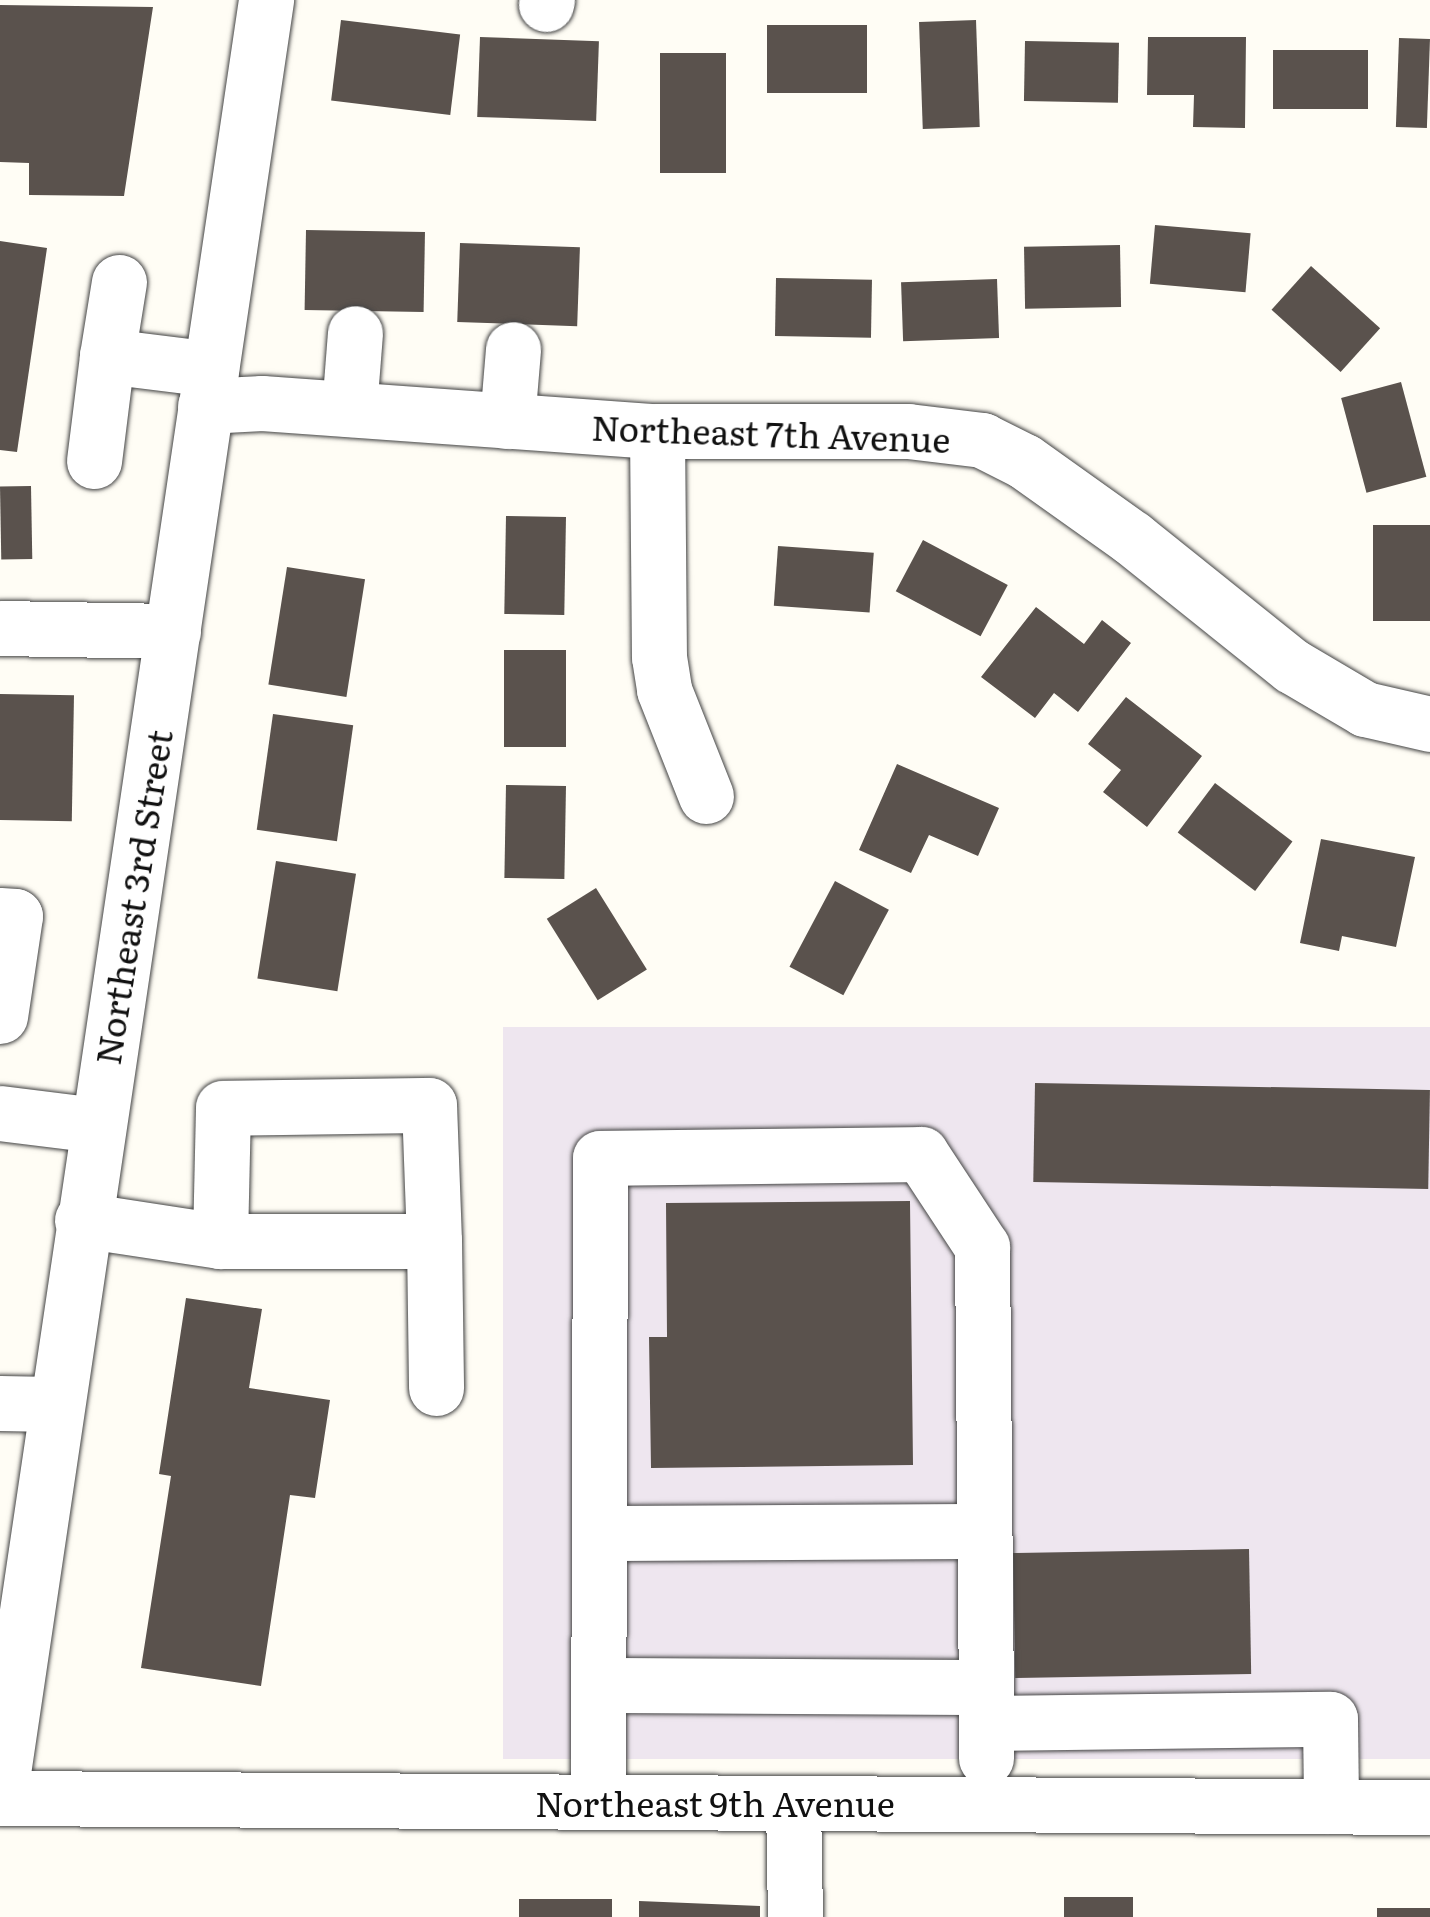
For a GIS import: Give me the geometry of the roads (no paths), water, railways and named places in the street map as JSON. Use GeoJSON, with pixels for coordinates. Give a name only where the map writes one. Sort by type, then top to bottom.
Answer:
{"type":"FeatureCollection","features":[{"type":"Feature","properties":{"kind":"street","name":"Northeast 3rd Street"},"geometry":{"type":"LineString","coordinates":[[0,1796],[26,1403],[82,1220],[266,0]]}},
{"type":"Feature","properties":{"kind":"street"},"geometry":{"type":"LineString","coordinates":[[94,462],[119,282]]}},
{"type":"Feature","properties":{"kind":"street"},"geometry":{"type":"LineString","coordinates":[[349,408],[355,333]]}},
{"type":"Feature","properties":{"kind":"street"},"geometry":{"type":"LineString","coordinates":[[507,421],[512,349]]}},
{"type":"Feature","properties":{"kind":"street","name":"Northeast 7th Avenue"},"geometry":{"type":"LineString","coordinates":[[108,356],[208,388],[349,408],[657,431],[908,431],[982,440],[1024,461],[1132,538],[1292,666],[1365,708],[1430,724]]}},
{"type":"Feature","properties":{"kind":"street"},"geometry":{"type":"LineString","coordinates":[[657,431],[660,657],[664,690],[706,796]]}},
{"type":"Feature","properties":{"kind":"street"},"geometry":{"type":"LineString","coordinates":[[0,628],[173,631]]}},
{"type":"Feature","properties":{"kind":"street"},"geometry":{"type":"LineString","coordinates":[[0,915],[15,916],[0,1016]]}},
{"type":"Feature","properties":{"kind":"street"},"geometry":{"type":"LineString","coordinates":[[220,1242],[223,1108],[429,1106],[436,1388]]}},
{"type":"Feature","properties":{"kind":"street"},"geometry":{"type":"LineString","coordinates":[[0,1112],[96,1125]]}},
{"type":"Feature","properties":{"kind":"street"},"geometry":{"type":"LineString","coordinates":[[598,1802],[600,1158],[921,1154],[982,1247],[986,1804]]}},
{"type":"Feature","properties":{"kind":"street"},"geometry":{"type":"LineString","coordinates":[[82,1220],[220,1242],[434,1242]]}},
{"type":"Feature","properties":{"kind":"street"},"geometry":{"type":"LineString","coordinates":[[600,1533],[984,1531]]}},
{"type":"Feature","properties":{"kind":"street"},"geometry":{"type":"LineString","coordinates":[[599,1685],[1330,1719],[1331,1806]]}},
{"type":"Feature","properties":{"kind":"street","name":"Northeast 9th Avenue"},"geometry":{"type":"LineString","coordinates":[[0,1796],[1430,1806]]}},
{"type":"Feature","properties":{"kind":"street"},"geometry":{"type":"LineString","coordinates":[[793,1803],[795,1917]]}}]}
